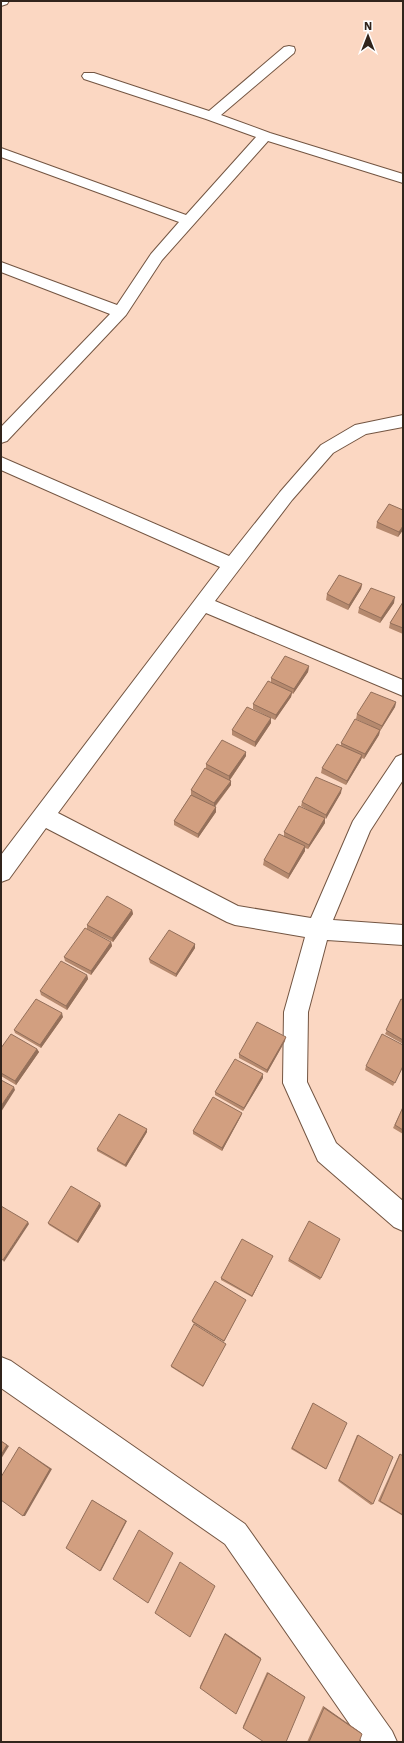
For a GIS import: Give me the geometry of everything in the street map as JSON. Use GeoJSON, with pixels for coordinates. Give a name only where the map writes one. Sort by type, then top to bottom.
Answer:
{"type":"FeatureCollection","features":[{"type":"Feature","properties":{"kind":"street"},"geometry":{"type":"LineString","coordinates":[[211,116],[289,50]]}},
{"type":"Feature","properties":{"kind":"street"},"geometry":{"type":"LineString","coordinates":[[89,76],[211,116],[265,136],[403,179]]}},
{"type":"Feature","properties":{"kind":"street"},"geometry":{"type":"LineString","coordinates":[[1,437],[8,419],[120,312],[156,257],[265,136]]}},
{"type":"Feature","properties":{"kind":"street"},"geometry":{"type":"LineString","coordinates":[[1,152],[189,221]]}},
{"type":"Feature","properties":{"kind":"street"},"geometry":{"type":"LineString","coordinates":[[1,267],[120,312]]}},
{"type":"Feature","properties":{"kind":"street"},"geometry":{"type":"LineString","coordinates":[[1,872],[232,565],[286,496],[327,449],[360,429],[403,421]]}},
{"type":"Feature","properties":{"kind":"street"},"geometry":{"type":"LineString","coordinates":[[1,463],[232,565]]}},
{"type":"Feature","properties":{"kind":"street"},"geometry":{"type":"LineString","coordinates":[[204,604],[403,688]]}},
{"type":"Feature","properties":{"kind":"street"},"geometry":{"type":"LineString","coordinates":[[403,763],[361,827],[318,929],[296,1012],[294,1083],[327,1152],[403,1218]]}},
{"type":"Feature","properties":{"kind":"street"},"geometry":{"type":"LineString","coordinates":[[43,816],[235,915],[318,929],[403,935]]}},
{"type":"Feature","properties":{"kind":"street"},"geometry":{"type":"LineString","coordinates":[[1,1371],[235,1534],[381,1742]]}},
{"type":"Feature","properties":{"kind":"building"},"geometry":{"type":"Polygon","coordinates":[[[389,504],[403,510],[403,526],[399,532],[377,522],[389,504]]]}},
{"type":"Feature","properties":{"kind":"building"},"geometry":{"type":"Polygon","coordinates":[[[339,575],[362,584],[349,605],[327,594],[339,575]]]}},
{"type":"Feature","properties":{"kind":"building"},"geometry":{"type":"Polygon","coordinates":[[[371,588],[395,597],[381,618],[359,608],[371,588]]]}},
{"type":"Feature","properties":{"kind":"building"},"geometry":{"type":"Polygon","coordinates":[[[403,602],[403,628],[390,623],[403,602]]]}},
{"type":"Feature","properties":{"kind":"building"},"geometry":{"type":"Polygon","coordinates":[[[285,656],[309,666],[294,689],[271,678],[285,656]]]}},
{"type":"Feature","properties":{"kind":"building"},"geometry":{"type":"Polygon","coordinates":[[[268,681],[292,692],[276,715],[253,704],[268,681]]]}},
{"type":"Feature","properties":{"kind":"building"},"geometry":{"type":"Polygon","coordinates":[[[371,692],[396,702],[382,726],[357,714],[371,692]]]}},
{"type":"Feature","properties":{"kind":"building"},"geometry":{"type":"Polygon","coordinates":[[[247,707],[271,718],[255,742],[232,730],[247,707]]]}},
{"type":"Feature","properties":{"kind":"building"},"geometry":{"type":"Polygon","coordinates":[[[355,719],[380,730],[365,754],[341,743],[355,719]]]}},
{"type":"Feature","properties":{"kind":"building"},"geometry":{"type":"Polygon","coordinates":[[[222,740],[246,752],[229,776],[206,764],[222,740]]]}},
{"type":"Feature","properties":{"kind":"building"},"geometry":{"type":"Polygon","coordinates":[[[337,744],[362,755],[347,781],[322,768],[337,744]]]}},
{"type":"Feature","properties":{"kind":"building"},"geometry":{"type":"Polygon","coordinates":[[[205,768],[231,781],[214,803],[191,790],[205,768]]]}},
{"type":"Feature","properties":{"kind":"building"},"geometry":{"type":"Polygon","coordinates":[[[316,777],[342,788],[326,815],[302,802],[316,777]]]}},
{"type":"Feature","properties":{"kind":"building"},"geometry":{"type":"Polygon","coordinates":[[[191,795],[216,807],[198,834],[174,821],[191,795]]]}},
{"type":"Feature","properties":{"kind":"building"},"geometry":{"type":"Polygon","coordinates":[[[299,806],[325,818],[309,845],[284,832],[299,806]]]}},
{"type":"Feature","properties":{"kind":"building"},"geometry":{"type":"Polygon","coordinates":[[[279,834],[305,846],[289,874],[264,860],[279,834]]]}},
{"type":"Feature","properties":{"kind":"building"},"geometry":{"type":"Polygon","coordinates":[[[107,896],[132,910],[112,938],[87,925],[107,896]]]}},
{"type":"Feature","properties":{"kind":"building"},"geometry":{"type":"Polygon","coordinates":[[[85,928],[111,942],[91,971],[64,957],[85,928]]]}},
{"type":"Feature","properties":{"kind":"building"},"geometry":{"type":"Polygon","coordinates":[[[169,930],[195,944],[176,974],[149,959],[169,930]]]}},
{"type":"Feature","properties":{"kind":"building"},"geometry":{"type":"Polygon","coordinates":[[[61,961],[87,975],[66,1006],[40,991],[61,961]]]}},
{"type":"Feature","properties":{"kind":"building"},"geometry":{"type":"Polygon","coordinates":[[[36,999],[62,1013],[40,1045],[14,1030],[36,999]]]}},
{"type":"Feature","properties":{"kind":"building"},"geometry":{"type":"Polygon","coordinates":[[[401,999],[403,1000],[403,1040],[386,1030],[401,999]]]}},
{"type":"Feature","properties":{"kind":"building"},"geometry":{"type":"Polygon","coordinates":[[[257,1022],[286,1037],[267,1070],[239,1054],[257,1022]]]}},
{"type":"Feature","properties":{"kind":"building"},"geometry":{"type":"Polygon","coordinates":[[[11,1034],[37,1049],[15,1081],[1,1073],[1,1048],[11,1034]]]}},
{"type":"Feature","properties":{"kind":"building"},"geometry":{"type":"Polygon","coordinates":[[[382,1034],[403,1045],[403,1066],[395,1083],[366,1066],[382,1034]]]}},
{"type":"Feature","properties":{"kind":"building"},"geometry":{"type":"Polygon","coordinates":[[[235,1059],[263,1074],[244,1108],[215,1092],[235,1059]]]}},
{"type":"Feature","properties":{"kind":"building"},"geometry":{"type":"Polygon","coordinates":[[[1,1080],[14,1087],[1,1106],[1,1080]]]}},
{"type":"Feature","properties":{"kind":"building"},"geometry":{"type":"Polygon","coordinates":[[[213,1097],[242,1113],[222,1148],[193,1131],[213,1097]]]}},
{"type":"Feature","properties":{"kind":"building"},"geometry":{"type":"Polygon","coordinates":[[[403,1107],[403,1130],[395,1125],[403,1107]]]}},
{"type":"Feature","properties":{"kind":"building"},"geometry":{"type":"Polygon","coordinates":[[[119,1114],[147,1129],[125,1165],[97,1149],[119,1114]]]}},
{"type":"Feature","properties":{"kind":"building"},"geometry":{"type":"Polygon","coordinates":[[[71,1186],[100,1203],[77,1241],[48,1223],[71,1186]]]}},
{"type":"Feature","properties":{"kind":"building"},"geometry":{"type":"Polygon","coordinates":[[[1,1206],[28,1222],[3,1260],[1,1259],[1,1206]]]}},
{"type":"Feature","properties":{"kind":"building"},"geometry":{"type":"Polygon","coordinates":[[[309,1221],[340,1239],[321,1278],[289,1259],[309,1221]]]}},
{"type":"Feature","properties":{"kind":"building"},"geometry":{"type":"Polygon","coordinates":[[[242,1239],[273,1256],[252,1296],[221,1278],[242,1239]]]}},
{"type":"Feature","properties":{"kind":"building"},"geometry":{"type":"Polygon","coordinates":[[[215,1281],[246,1300],[224,1341],[192,1321],[215,1281]]]}},
{"type":"Feature","properties":{"kind":"building"},"geometry":{"type":"Polygon","coordinates":[[[194,1324],[226,1344],[203,1386],[171,1366],[194,1324]]]}},
{"type":"Feature","properties":{"kind":"building"},"geometry":{"type":"Polygon","coordinates":[[[313,1403],[347,1423],[326,1469],[292,1448],[313,1403]]]}},
{"type":"Feature","properties":{"kind":"building"},"geometry":{"type":"Polygon","coordinates":[[[358,1435],[393,1457],[373,1504],[339,1480],[358,1435]]]}},
{"type":"Feature","properties":{"kind":"building"},"geometry":{"type":"Polygon","coordinates":[[[1,1441],[7,1445],[1,1455],[1,1441]]]}},
{"type":"Feature","properties":{"kind":"building"},"geometry":{"type":"Polygon","coordinates":[[[19,1447],[50,1469],[23,1516],[1,1500],[1,1477],[19,1447]]]}},
{"type":"Feature","properties":{"kind":"building"},"geometry":{"type":"Polygon","coordinates":[[[400,1454],[403,1456],[403,1515],[380,1501],[400,1454]]]}},
{"type":"Feature","properties":{"kind":"building"},"geometry":{"type":"Polygon","coordinates":[[[92,1500],[126,1521],[100,1571],[66,1548],[92,1500]]]}},
{"type":"Feature","properties":{"kind":"building"},"geometry":{"type":"Polygon","coordinates":[[[139,1530],[173,1553],[148,1603],[113,1579],[139,1530]]]}},
{"type":"Feature","properties":{"kind":"building"},"geometry":{"type":"Polygon","coordinates":[[[180,1562],[215,1586],[190,1637],[155,1613],[180,1562]]]}},
{"type":"Feature","properties":{"kind":"building"},"geometry":{"type":"Polygon","coordinates":[[[225,1634],[261,1659],[236,1714],[200,1688],[225,1634]]]}},
{"type":"Feature","properties":{"kind":"building"},"geometry":{"type":"Polygon","coordinates":[[[268,1673],[305,1697],[286,1742],[264,1742],[243,1728],[268,1673]]]}},
{"type":"Feature","properties":{"kind":"building"},"geometry":{"type":"Polygon","coordinates":[[[324,1708],[362,1734],[359,1742],[309,1742],[324,1708]]]}}]}
